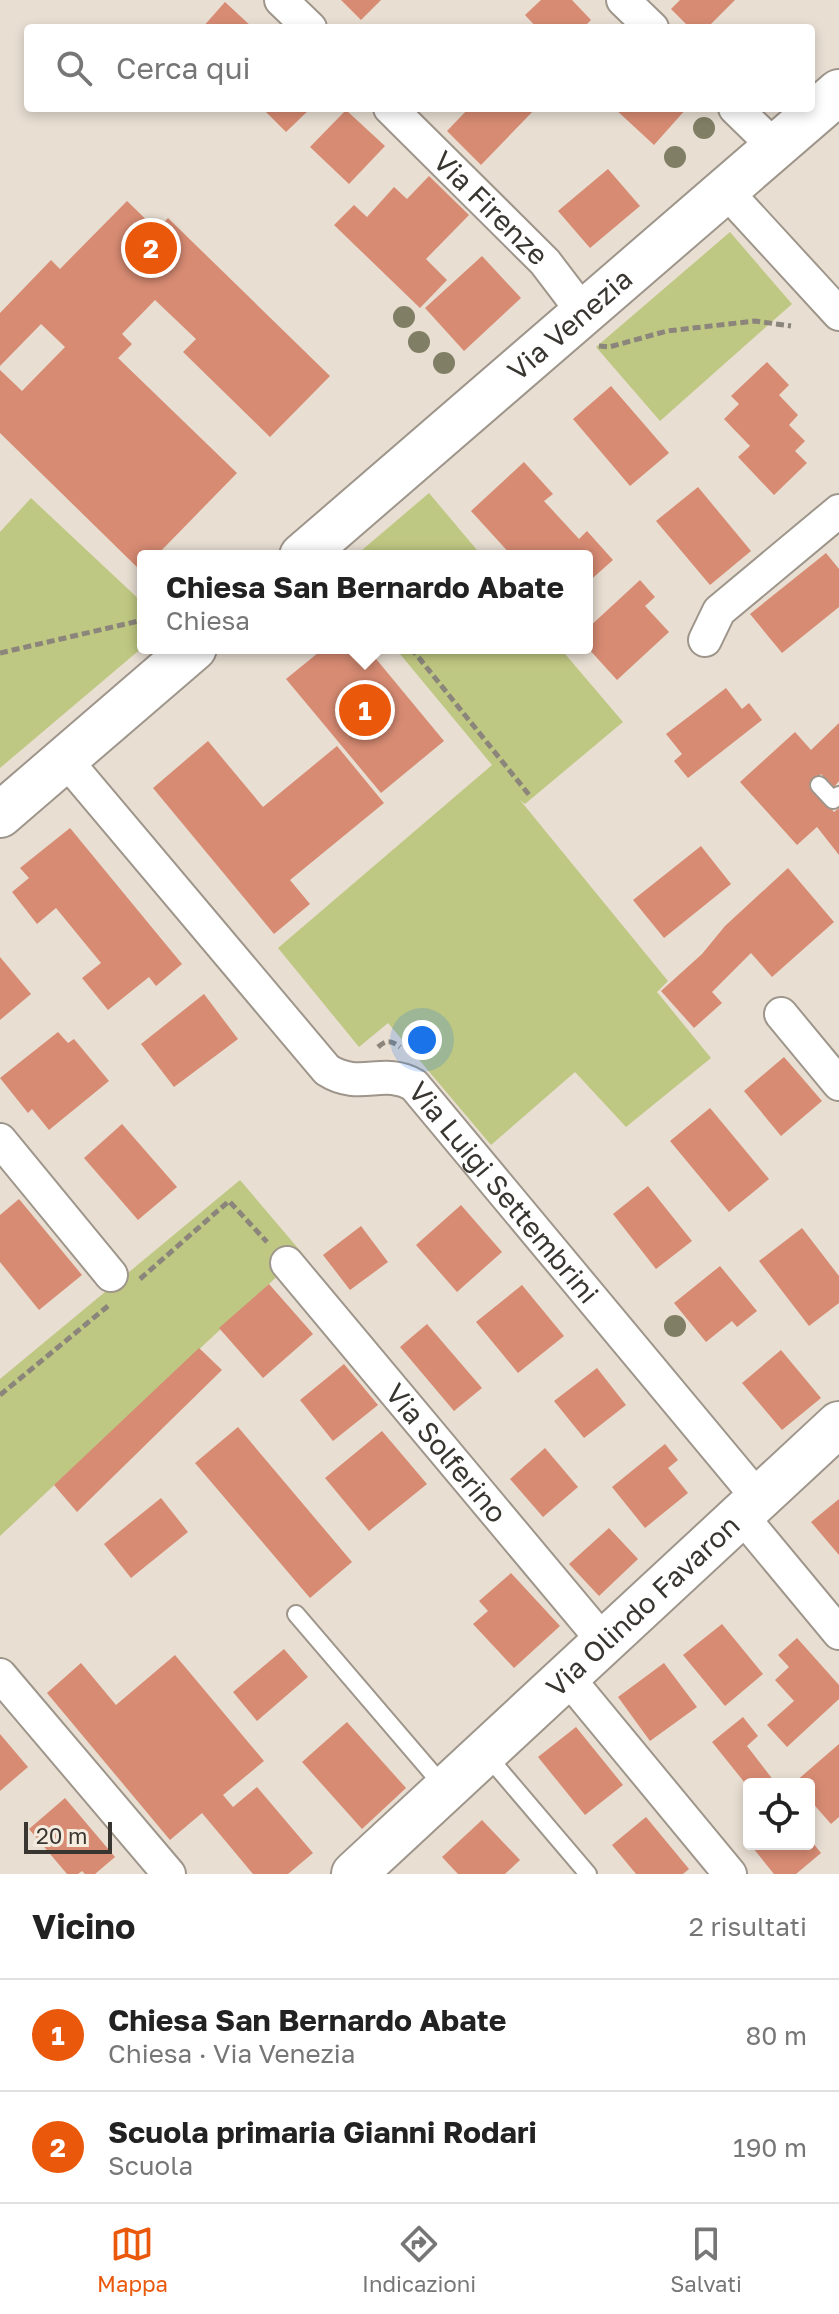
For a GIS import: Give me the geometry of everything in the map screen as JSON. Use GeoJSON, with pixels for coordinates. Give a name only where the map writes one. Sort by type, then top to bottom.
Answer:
{"type":"FeatureCollection","features":[{"type":"Feature","properties":{"kind":"street"},"geometry":{"type":"LineString","coordinates":[[281,0],[306,24]]}},
{"type":"Feature","properties":{"kind":"street"},"geometry":{"type":"LineString","coordinates":[[623,0],[648,24]]}},
{"type":"Feature","properties":{"kind":"street","name":"Via Venezia"},"geometry":{"type":"LineString","coordinates":[[309,550],[585,328],[725,190],[839,92]]}},
{"type":"Feature","properties":{"kind":"street","name":"Via Firenze"},"geometry":{"type":"LineString","coordinates":[[394,112],[545,262],[585,328]]}},
{"type":"Feature","properties":{"kind":"street"},"geometry":{"type":"LineString","coordinates":[[739,112],[775,147]]}},
{"type":"Feature","properties":{"kind":"street"},"geometry":{"type":"LineString","coordinates":[[725,190],[839,314]]}},
{"type":"Feature","properties":{"kind":"street"},"geometry":{"type":"LineString","coordinates":[[705,640],[719,611],[839,511]]}},
{"type":"Feature","properties":{"kind":"street"},"geometry":{"type":"LineString","coordinates":[[0,815],[187,654]]}},
{"type":"Feature","properties":{"kind":"street","name":"Via Luigi Settembrini"},"geometry":{"type":"LineString","coordinates":[[64,758],[327,1070],[345,1080],[388,1077],[414,1085],[750,1507],[839,1633]]}},
{"type":"Feature","properties":{"kind":"street"},"geometry":{"type":"LineString","coordinates":[[781,1014],[839,1084]]}},
{"type":"Feature","properties":{"kind":"street"},"geometry":{"type":"LineString","coordinates":[[0,1140],[120,1286]]}},
{"type":"Feature","properties":{"kind":"street","name":"Via Solferino"},"geometry":{"type":"LineString","coordinates":[[287,1263],[605,1643]]}},
{"type":"Feature","properties":{"kind":"street","name":"Via Olindo Favaron"},"geometry":{"type":"LineString","coordinates":[[354,1874],[839,1424]]}},
{"type":"Feature","properties":{"kind":"street"},"geometry":{"type":"LineString","coordinates":[[0,1675],[169,1874]]}},
{"type":"Feature","properties":{"kind":"street"},"geometry":{"type":"LineString","coordinates":[[568,1678],[730,1874]]}},
{"type":"Feature","properties":{"kind":"lane"},"geometry":{"type":"LineString","coordinates":[[819,785],[833,800],[839,795]]}},
{"type":"Feature","properties":{"kind":"lane"},"geometry":{"type":"LineString","coordinates":[[296,1614],[446,1790]]}},
{"type":"Feature","properties":{"kind":"lane"},"geometry":{"type":"LineString","coordinates":[[485,1753],[588,1874]]}},
{"type":"Feature","properties":{"kind":"path"},"geometry":{"type":"LineString","coordinates":[[585,328],[609,347],[667,331],[755,321],[791,326]]}},
{"type":"Feature","properties":{"kind":"path"},"geometry":{"type":"LineString","coordinates":[[0,653],[137,621]]}},
{"type":"Feature","properties":{"kind":"path"},"geometry":{"type":"LineString","coordinates":[[416,654],[530,796]]}},
{"type":"Feature","properties":{"kind":"path"},"geometry":{"type":"LineString","coordinates":[[0,1395],[63,1342],[120,1286],[229,1201],[287,1263]]}},
{"type":"Feature","properties":{"kind":"green space"},"geometry":{"type":"Polygon","coordinates":[[[730,232],[792,304],[660,421],[596,347],[730,232]]]}},
{"type":"Feature","properties":{"kind":"green space"},"geometry":{"type":"Polygon","coordinates":[[[429,493],[477,550],[362,550],[429,493]]]}},
{"type":"Feature","properties":{"kind":"green space"},"geometry":{"type":"Polygon","coordinates":[[[31,498],[137,597],[137,652],[0,768],[0,532],[31,498]]]}},
{"type":"Feature","properties":{"kind":"green space"},"geometry":{"type":"Polygon","coordinates":[[[400,654],[565,654],[623,722],[525,804],[520,800],[668,981],[657,992],[711,1058],[626,1127],[575,1072],[491,1145],[388,1023],[359,1047],[278,948],[492,765],[400,654]]]}},
{"type":"Feature","properties":{"kind":"green space"},"geometry":{"type":"Polygon","coordinates":[[[240,1180],[302,1253],[0,1536],[0,1379],[240,1180]]]}},
{"type":"Feature","properties":{"kind":"building"},"geometry":{"type":"Polygon","coordinates":[[[341,0],[381,0],[361,20],[341,0]]]}},
{"type":"Feature","properties":{"kind":"building"},"geometry":{"type":"Polygon","coordinates":[[[541,0],[572,0],[591,20],[587,24],[533,24],[525,15],[541,0]]]}},
{"type":"Feature","properties":{"kind":"building"},"geometry":{"type":"Polygon","coordinates":[[[680,0],[735,0],[711,24],[686,24],[671,9],[680,0]]]}},
{"type":"Feature","properties":{"kind":"building"},"geometry":{"type":"Polygon","coordinates":[[[225,2],[249,24],[206,24],[225,2]]]}},
{"type":"Feature","properties":{"kind":"building"},"geometry":{"type":"Polygon","coordinates":[[[266,112],[307,112],[286,132],[266,112]]]}},
{"type":"Feature","properties":{"kind":"building"},"geometry":{"type":"Polygon","coordinates":[[[344,112],[348,112],[385,146],[349,184],[310,147],[344,112]]]}},
{"type":"Feature","properties":{"kind":"building"},"geometry":{"type":"Polygon","coordinates":[[[465,112],[532,112],[481,165],[447,131],[465,112]]]}},
{"type":"Feature","properties":{"kind":"building"},"geometry":{"type":"Polygon","coordinates":[[[618,112],[683,112],[654,145],[618,112]]]}},
{"type":"Feature","properties":{"kind":"building"},"geometry":{"type":"Polygon","coordinates":[[[608,169],[640,206],[590,248],[558,211],[608,169]]]}},
{"type":"Feature","properties":{"kind":"building"},"geometry":{"type":"Polygon","coordinates":[[[429,176],[469,215],[426,259],[447,280],[420,308],[334,225],[354,205],[367,217],[394,187],[407,199],[429,176]]]}},
{"type":"Feature","properties":{"kind":"building"},"geometry":{"type":"Polygon","coordinates":[[[127,201],[157,230],[168,218],[330,376],[270,437],[183,352],[196,339],[155,300],[122,334],[132,344],[118,358],[237,473],[162,550],[137,550],[137,567],[0,433],[0,370],[22,391],[65,347],[41,324],[0,366],[0,313],[51,260],[60,269],[127,201]]]}},
{"type":"Feature","properties":{"kind":"building"},"geometry":{"type":"Polygon","coordinates":[[[482,256],[521,298],[464,351],[425,308],[482,256]]]}},
{"type":"Feature","properties":{"kind":"building"},"geometry":{"type":"Polygon","coordinates":[[[767,362],[789,385],[779,395],[798,415],[789,425],[805,441],[795,451],[807,463],[774,495],[738,457],[750,446],[724,419],[739,404],[731,396],[767,362]]]}},
{"type":"Feature","properties":{"kind":"building"},"geometry":{"type":"Polygon","coordinates":[[[611,386],[669,453],[630,486],[573,419],[611,386]]]}},
{"type":"Feature","properties":{"kind":"building"},"geometry":{"type":"Polygon","coordinates":[[[524,462],[553,494],[544,501],[579,539],[587,531],[613,560],[593,578],[593,550],[507,550],[471,511],[524,462]]]}},
{"type":"Feature","properties":{"kind":"building"},"geometry":{"type":"Polygon","coordinates":[[[698,487],[751,551],[710,585],[656,521],[698,487]]]}},
{"type":"Feature","properties":{"kind":"building"},"geometry":{"type":"Polygon","coordinates":[[[826,553],[839,569],[839,607],[782,653],[750,614],[826,553]]]}},
{"type":"Feature","properties":{"kind":"building"},"geometry":{"type":"Polygon","coordinates":[[[640,580],[655,597],[645,606],[669,632],[617,680],[593,654],[593,623],[640,580]]]}},
{"type":"Feature","properties":{"kind":"building"},"geometry":{"type":"Polygon","coordinates":[[[317,654],[372,654],[444,741],[381,793],[286,679],[317,654]]]}},
{"type":"Feature","properties":{"kind":"building"},"geometry":{"type":"Polygon","coordinates":[[[726,688],[742,709],[749,703],[762,720],[688,778],[674,761],[682,754],[666,734],[726,688]]]}},
{"type":"Feature","properties":{"kind":"building"},"geometry":{"type":"Polygon","coordinates":[[[839,723],[839,781],[834,787],[821,774],[809,785],[834,812],[839,808],[839,855],[817,827],[797,845],[740,782],[795,732],[811,750],[839,723]]]}},
{"type":"Feature","properties":{"kind":"building"},"geometry":{"type":"Polygon","coordinates":[[[208,741],[263,807],[337,746],[384,803],[290,880],[310,904],[274,934],[153,788],[208,741]]]}},
{"type":"Feature","properties":{"kind":"building"},"geometry":{"type":"Polygon","coordinates":[[[70,828],[182,964],[156,986],[149,977],[108,1010],[82,978],[101,963],[56,908],[37,924],[12,892],[29,878],[20,868],[70,828]]]}},
{"type":"Feature","properties":{"kind":"building"},"geometry":{"type":"Polygon","coordinates":[[[701,846],[731,884],[664,938],[633,900],[701,846]]]}},
{"type":"Feature","properties":{"kind":"building"},"geometry":{"type":"Polygon","coordinates":[[[788,868],[834,922],[772,977],[751,953],[712,992],[722,1003],[694,1028],[661,991],[788,868]]]}},
{"type":"Feature","properties":{"kind":"building"},"geometry":{"type":"Polygon","coordinates":[[[0,957],[31,994],[0,1020],[0,957]]]}},
{"type":"Feature","properties":{"kind":"building"},"geometry":{"type":"Polygon","coordinates":[[[204,994],[238,1039],[174,1087],[141,1044],[204,994]]]}},
{"type":"Feature","properties":{"kind":"building"},"geometry":{"type":"Polygon","coordinates":[[[58,1032],[68,1043],[74,1039],[109,1081],[49,1130],[32,1109],[28,1113],[0,1078],[58,1032]]]}},
{"type":"Feature","properties":{"kind":"building"},"geometry":{"type":"Polygon","coordinates":[[[784,1057],[822,1101],[781,1136],[744,1091],[784,1057]]]}},
{"type":"Feature","properties":{"kind":"building"},"geometry":{"type":"Polygon","coordinates":[[[710,1108],[769,1179],[729,1212],[670,1141],[710,1108]]]}},
{"type":"Feature","properties":{"kind":"building"},"geometry":{"type":"Polygon","coordinates":[[[122,1124],[177,1187],[138,1220],[84,1158],[122,1124]]]}},
{"type":"Feature","properties":{"kind":"building"},"geometry":{"type":"Polygon","coordinates":[[[648,1186],[692,1241],[656,1269],[613,1214],[648,1186]]]}},
{"type":"Feature","properties":{"kind":"building"},"geometry":{"type":"Polygon","coordinates":[[[19,1199],[82,1275],[39,1310],[0,1262],[0,1215],[19,1199]]]}},
{"type":"Feature","properties":{"kind":"building"},"geometry":{"type":"Polygon","coordinates":[[[461,1205],[502,1252],[457,1292],[416,1245],[461,1205]]]}},
{"type":"Feature","properties":{"kind":"building"},"geometry":{"type":"Polygon","coordinates":[[[361,1226],[388,1262],[350,1290],[323,1255],[361,1226]]]}},
{"type":"Feature","properties":{"kind":"building"},"geometry":{"type":"Polygon","coordinates":[[[802,1228],[839,1276],[839,1303],[809,1326],[759,1261],[802,1228]]]}},
{"type":"Feature","properties":{"kind":"building"},"geometry":{"type":"Polygon","coordinates":[[[720,1266],[757,1311],[737,1327],[732,1321],[706,1342],[674,1303],[720,1266]]]}},
{"type":"Feature","properties":{"kind":"building"},"geometry":{"type":"Polygon","coordinates":[[[269,1284],[313,1334],[263,1378],[219,1328],[269,1284]]]}},
{"type":"Feature","properties":{"kind":"building"},"geometry":{"type":"Polygon","coordinates":[[[522,1285],[564,1336],[518,1373],[476,1322],[522,1285]]]}},
{"type":"Feature","properties":{"kind":"building"},"geometry":{"type":"Polygon","coordinates":[[[427,1324],[482,1388],[454,1411],[400,1347],[427,1324]]]}},
{"type":"Feature","properties":{"kind":"building"},"geometry":{"type":"Polygon","coordinates":[[[199,1348],[222,1370],[77,1512],[54,1485],[199,1348]]]}},
{"type":"Feature","properties":{"kind":"building"},"geometry":{"type":"Polygon","coordinates":[[[781,1350],[821,1398],[782,1430],[742,1383],[781,1350]]]}},
{"type":"Feature","properties":{"kind":"building"},"geometry":{"type":"Polygon","coordinates":[[[344,1364],[378,1405],[333,1441],[300,1400],[344,1364]]]}},
{"type":"Feature","properties":{"kind":"building"},"geometry":{"type":"Polygon","coordinates":[[[597,1368],[626,1405],[584,1438],[554,1401],[597,1368]]]}},
{"type":"Feature","properties":{"kind":"building"},"geometry":{"type":"Polygon","coordinates":[[[238,1427],[352,1562],[310,1598],[195,1463],[238,1427]]]}},
{"type":"Feature","properties":{"kind":"building"},"geometry":{"type":"Polygon","coordinates":[[[382,1431],[427,1484],[369,1531],[325,1478],[382,1431]]]}},
{"type":"Feature","properties":{"kind":"building"},"geometry":{"type":"Polygon","coordinates":[[[665,1444],[678,1460],[668,1468],[688,1493],[645,1528],[612,1487],[665,1444]]]}},
{"type":"Feature","properties":{"kind":"building"},"geometry":{"type":"Polygon","coordinates":[[[545,1448],[578,1487],[543,1517],[510,1479],[545,1448]]]}},
{"type":"Feature","properties":{"kind":"building"},"geometry":{"type":"Polygon","coordinates":[[[161,1498],[188,1532],[131,1578],[104,1544],[161,1498]]]}},
{"type":"Feature","properties":{"kind":"building"},"geometry":{"type":"Polygon","coordinates":[[[839,1499],[839,1555],[811,1522],[839,1499]]]}},
{"type":"Feature","properties":{"kind":"building"},"geometry":{"type":"Polygon","coordinates":[[[609,1528],[638,1559],[599,1596],[569,1564],[609,1528]]]}},
{"type":"Feature","properties":{"kind":"building"},"geometry":{"type":"Polygon","coordinates":[[[511,1573],[560,1626],[514,1668],[473,1624],[488,1611],[479,1601],[511,1573]]]}},
{"type":"Feature","properties":{"kind":"building"},"geometry":{"type":"Polygon","coordinates":[[[722,1624],[763,1674],[725,1706],[683,1655],[722,1624]]]}},
{"type":"Feature","properties":{"kind":"building"},"geometry":{"type":"Polygon","coordinates":[[[797,1638],[839,1685],[839,1699],[787,1747],[767,1725],[794,1701],[775,1680],[789,1667],[778,1655],[797,1638]]]}},
{"type":"Feature","properties":{"kind":"building"},"geometry":{"type":"Polygon","coordinates":[[[284,1649],[308,1677],[257,1721],[233,1692],[284,1649]]]}},
{"type":"Feature","properties":{"kind":"building"},"geometry":{"type":"Polygon","coordinates":[[[175,1655],[264,1761],[223,1795],[233,1807],[257,1787],[313,1853],[288,1874],[253,1874],[202,1813],[170,1840],[47,1693],[81,1663],[116,1705],[175,1655]]]}},
{"type":"Feature","properties":{"kind":"building"},"geometry":{"type":"Polygon","coordinates":[[[664,1663],[697,1707],[650,1741],[618,1697],[664,1663]]]}},
{"type":"Feature","properties":{"kind":"building"},"geometry":{"type":"Polygon","coordinates":[[[743,1717],[758,1736],[747,1746],[772,1778],[743,1778],[743,1781],[712,1742],[743,1717]]]}},
{"type":"Feature","properties":{"kind":"building"},"geometry":{"type":"Polygon","coordinates":[[[347,1722],[406,1788],[362,1829],[302,1762],[347,1722]]]}},
{"type":"Feature","properties":{"kind":"building"},"geometry":{"type":"Polygon","coordinates":[[[576,1727],[623,1785],[585,1815],[538,1757],[576,1727]]]}},
{"type":"Feature","properties":{"kind":"building"},"geometry":{"type":"Polygon","coordinates":[[[0,1734],[28,1767],[0,1791],[0,1734]]]}},
{"type":"Feature","properties":{"kind":"building"},"geometry":{"type":"Polygon","coordinates":[[[839,1744],[839,1817],[831,1824],[815,1806],[815,1778],[800,1778],[839,1744]]]}},
{"type":"Feature","properties":{"kind":"building"},"geometry":{"type":"Polygon","coordinates":[[[65,1798],[115,1857],[95,1874],[82,1871],[67,1874],[29,1829],[65,1798]]]}},
{"type":"Feature","properties":{"kind":"building"},"geometry":{"type":"Polygon","coordinates":[[[646,1817],[689,1869],[683,1874],[636,1874],[612,1845],[646,1817]]]}},
{"type":"Feature","properties":{"kind":"building"},"geometry":{"type":"Polygon","coordinates":[[[482,1820],[520,1860],[505,1874],[458,1874],[442,1857],[482,1820]]]}},
{"type":"Feature","properties":{"kind":"building"},"geometry":{"type":"Polygon","coordinates":[[[815,1846],[821,1853],[796,1874],[774,1874],[755,1850],[815,1850],[815,1846]]]}},
{"type":"Feature","properties":{"kind":"place","name":"Scuola primaria Gianni Rodari"},"geometry":{"type":"Point","coordinates":[151,248]}},
{"type":"Feature","properties":{"kind":"place","name":"Chiesa San Bernardo Abate"},"geometry":{"type":"Point","coordinates":[365,710]}}]}
